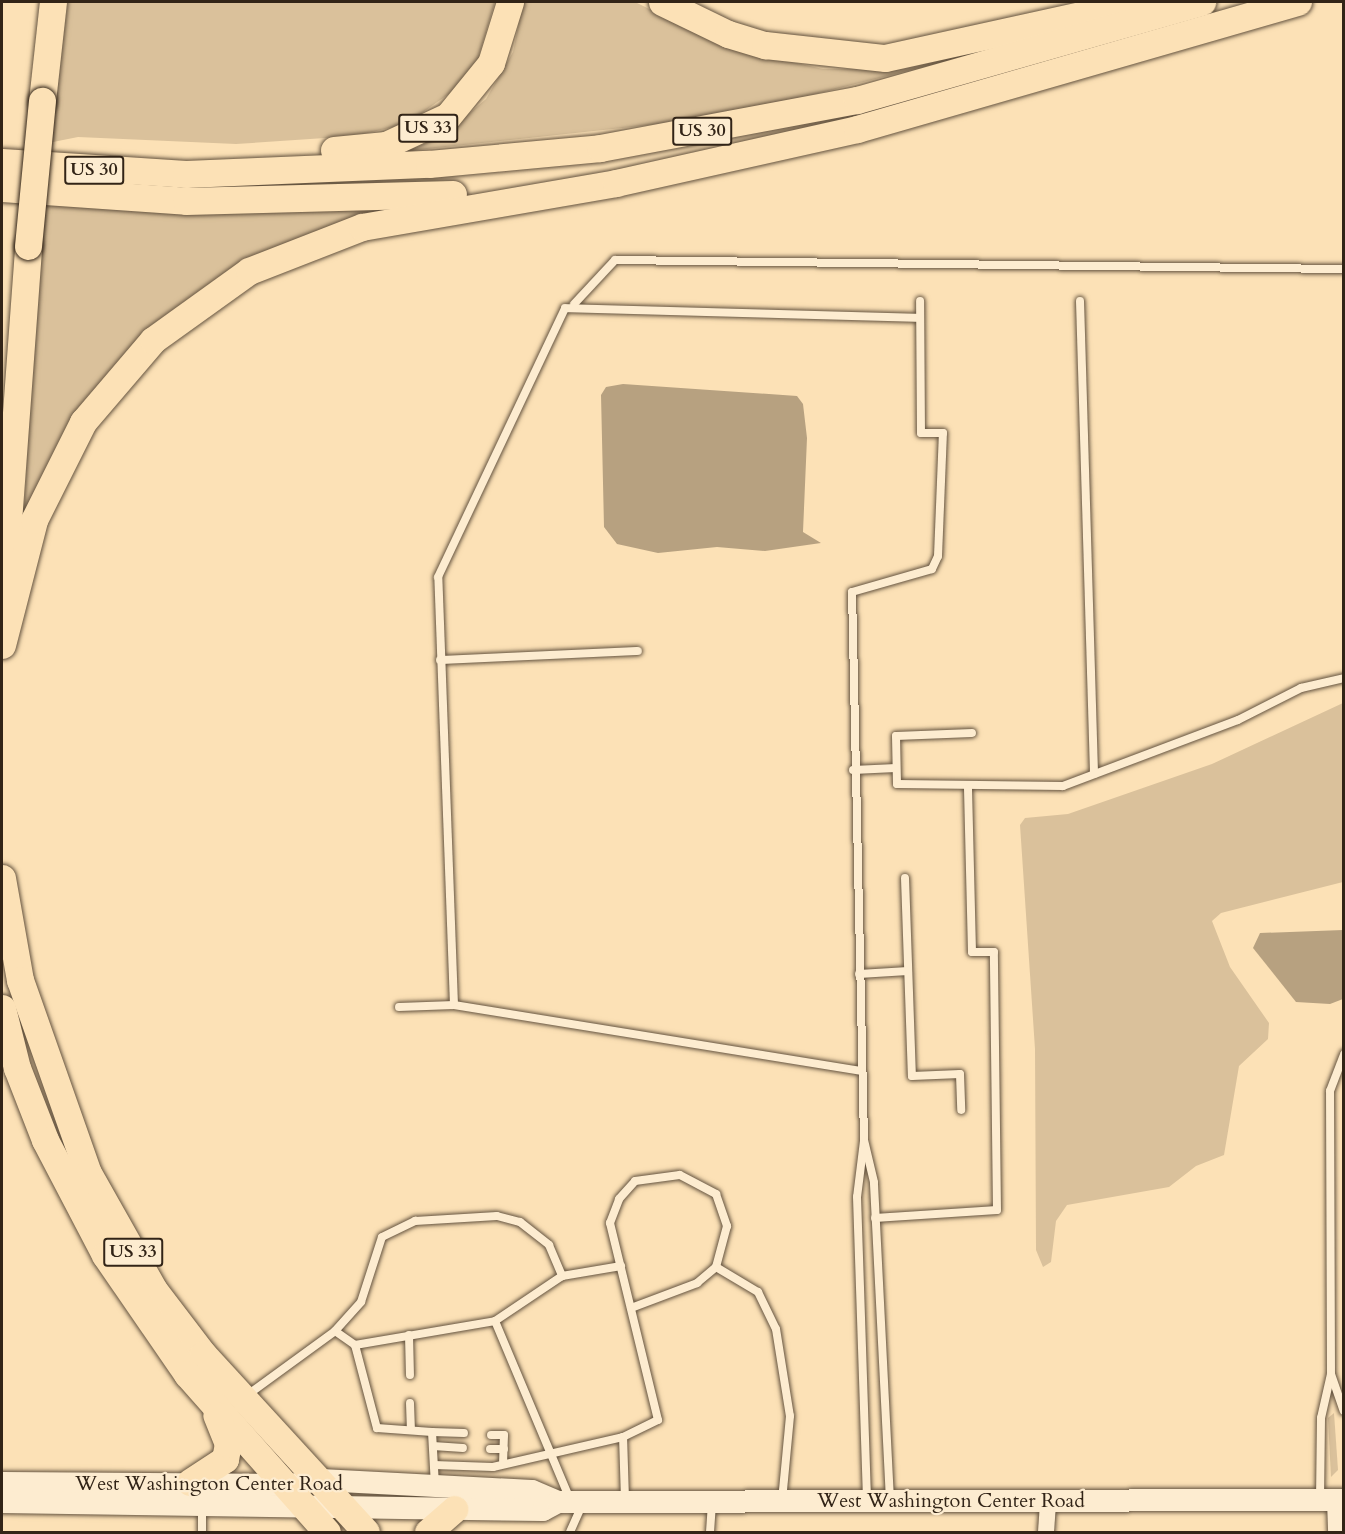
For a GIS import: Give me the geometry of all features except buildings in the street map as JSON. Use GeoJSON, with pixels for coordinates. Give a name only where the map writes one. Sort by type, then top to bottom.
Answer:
{"type":"FeatureCollection","features":[{"type":"Feature","properties":{"kind":"highway"},"geometry":{"type":"LineString","coordinates":[[2,604],[19,245],[33,100],[34,2]]}},
{"type":"Feature","properties":{"kind":"highway"},"geometry":{"type":"LineString","coordinates":[[33,100],[53,2]]}},
{"type":"Feature","properties":{"kind":"highway","name":"US 33"},"geometry":{"type":"LineString","coordinates":[[186,174],[234,157],[386,145],[428,127],[448,116],[482,79],[506,27],[510,2]]}},
{"type":"Feature","properties":{"kind":"highway"},"geometry":{"type":"LineString","coordinates":[[662,2],[728,34],[765,45],[885,58],[1139,2]]}},
{"type":"Feature","properties":{"kind":"highway","name":"US 30"},"geometry":{"type":"LineString","coordinates":[[2,162],[186,174],[429,164],[672,137],[857,100],[1202,2]]}},
{"type":"Feature","properties":{"kind":"highway","name":"US 30"},"geometry":{"type":"LineString","coordinates":[[2,188],[186,201],[350,200],[513,190],[685,166],[972,99],[1298,2]]}},
{"type":"Feature","properties":{"kind":"highway"},"geometry":{"type":"LineString","coordinates":[[2,645],[15,576],[57,465],[122,372],[202,300],[249,271],[345,232],[685,166]]}},
{"type":"Feature","properties":{"kind":"highway"},"geometry":{"type":"LineString","coordinates":[[2,358],[19,245]]}},
{"type":"Feature","properties":{"kind":"highway","name":"US 33"},"geometry":{"type":"LineString","coordinates":[[2,878],[20,980],[88,1173],[154,1290],[242,1398],[321,1480],[366,1533]]}},
{"type":"Feature","properties":{"kind":"highway","name":"US 33"},"geometry":{"type":"LineString","coordinates":[[2,1008],[17,1068],[64,1181],[133,1299],[206,1395],[290,1485],[327,1533]]}},
{"type":"Feature","properties":{"kind":"highway"},"geometry":{"type":"LineString","coordinates":[[196,1493],[227,1452],[226,1435],[206,1395]]}},
{"type":"Feature","properties":{"kind":"highway"},"geometry":{"type":"LineString","coordinates":[[428,1533],[454,1509]]}},
{"type":"Feature","properties":{"kind":"main road","name":"West Washington Center Road"},"geometry":{"type":"LineString","coordinates":[[2,1502],[196,1493],[321,1480],[435,1489],[532,1491],[571,1502],[1333,1500]]}},
{"type":"Feature","properties":{"kind":"main road","name":"West Washington Center Road"},"geometry":{"type":"LineString","coordinates":[[2,1482],[196,1493],[308,1506],[543,1510],[571,1502]]}},
{"type":"Feature","properties":{"kind":"street"},"geometry":{"type":"LineString","coordinates":[[1046,1533],[1048,1500]]}},
{"type":"Feature","properties":{"kind":"street"},"geometry":{"type":"LineString","coordinates":[[1333,1500],[1336,1533]]}},
{"type":"Feature","properties":{"kind":"lane"},"geometry":{"type":"LineString","coordinates":[[454,1005],[437,604],[443,560],[551,332],[565,308],[574,304],[615,260],[1344,269]]}},
{"type":"Feature","properties":{"kind":"lane"},"geometry":{"type":"LineString","coordinates":[[890,1500],[875,1218],[864,1140],[861,1071],[852,592],[932,569],[938,556],[943,433],[921,433],[920,301]]}},
{"type":"Feature","properties":{"kind":"lane"},"geometry":{"type":"LineString","coordinates":[[1080,302],[1094,774]]}},
{"type":"Feature","properties":{"kind":"lane"},"geometry":{"type":"LineString","coordinates":[[574,304],[920,318]]}},
{"type":"Feature","properties":{"kind":"lane"},"geometry":{"type":"LineString","coordinates":[[440,660],[638,651]]}},
{"type":"Feature","properties":{"kind":"lane"},"geometry":{"type":"LineString","coordinates":[[972,733],[896,736],[897,784],[1062,786],[1238,720],[1301,687],[1344,678]]}},
{"type":"Feature","properties":{"kind":"lane"},"geometry":{"type":"LineString","coordinates":[[854,770],[896,768]]}},
{"type":"Feature","properties":{"kind":"lane"},"geometry":{"type":"LineString","coordinates":[[875,1218],[997,1210],[994,952],[972,952],[968,785]]}},
{"type":"Feature","properties":{"kind":"lane"},"geometry":{"type":"LineString","coordinates":[[905,878],[912,1076],[960,1074],[961,1110]]}},
{"type":"Feature","properties":{"kind":"lane"},"geometry":{"type":"LineString","coordinates":[[858,974],[908,971]]}},
{"type":"Feature","properties":{"kind":"lane"},"geometry":{"type":"LineString","coordinates":[[399,1007],[454,1005],[861,1071]]}},
{"type":"Feature","properties":{"kind":"lane"},"geometry":{"type":"LineString","coordinates":[[1333,1500],[1321,1418],[1331,1374],[1330,1091],[1344,1054]]}},
{"type":"Feature","properties":{"kind":"lane"},"geometry":{"type":"LineString","coordinates":[[864,1140],[857,1197],[867,1500]]}},
{"type":"Feature","properties":{"kind":"lane"},"geometry":{"type":"LineString","coordinates":[[434,1465],[493,1467],[503,1461],[623,1437],[658,1420],[610,1223],[619,1199],[635,1181],[680,1175],[716,1194],[724,1209],[725,1246],[716,1267],[697,1282],[631,1308]]}},
{"type":"Feature","properties":{"kind":"lane"},"geometry":{"type":"LineString","coordinates":[[242,1398],[336,1331],[361,1302],[382,1237],[415,1221],[497,1216],[520,1222],[549,1245],[562,1275]]}},
{"type":"Feature","properties":{"kind":"lane"},"geometry":{"type":"LineString","coordinates":[[355,1345],[495,1320],[562,1275],[621,1266]]}},
{"type":"Feature","properties":{"kind":"lane"},"geometry":{"type":"LineString","coordinates":[[716,1267],[758,1292],[776,1329],[790,1416],[782,1501]]}},
{"type":"Feature","properties":{"kind":"lane"},"geometry":{"type":"LineString","coordinates":[[495,1320],[571,1502],[570,1533]]}},
{"type":"Feature","properties":{"kind":"lane"},"geometry":{"type":"LineString","coordinates":[[336,1331],[355,1345],[377,1428],[464,1433]]}},
{"type":"Feature","properties":{"kind":"lane"},"geometry":{"type":"LineString","coordinates":[[409,1335],[410,1375]]}},
{"type":"Feature","properties":{"kind":"lane"},"geometry":{"type":"LineString","coordinates":[[1331,1374],[1344,1411]]}},
{"type":"Feature","properties":{"kind":"lane"},"geometry":{"type":"LineString","coordinates":[[410,1403],[411,1430]]}},
{"type":"Feature","properties":{"kind":"lane"},"geometry":{"type":"LineString","coordinates":[[432,1432],[435,1489]]}},
{"type":"Feature","properties":{"kind":"lane"},"geometry":{"type":"LineString","coordinates":[[491,1435],[504,1435],[503,1461]]}},
{"type":"Feature","properties":{"kind":"lane"},"geometry":{"type":"LineString","coordinates":[[623,1437],[625,1502]]}},
{"type":"Feature","properties":{"kind":"lane"},"geometry":{"type":"LineString","coordinates":[[433,1446],[463,1448]]}},
{"type":"Feature","properties":{"kind":"lane"},"geometry":{"type":"LineString","coordinates":[[490,1449],[504,1449]]}},
{"type":"Feature","properties":{"kind":"lane"},"geometry":{"type":"LineString","coordinates":[[196,1493],[202,1533]]}},
{"type":"Feature","properties":{"kind":"lane"},"geometry":{"type":"LineString","coordinates":[[710,1533],[712,1501]]}},
{"type":"Feature","properties":{"kind":"shaded area"},"geometry":{"type":"Polygon","coordinates":[[[68,2],[495,2],[478,59],[453,91],[406,124],[355,136],[236,144],[78,137],[48,143],[68,2]]]}},
{"type":"Feature","properties":{"kind":"shaded area"},"geometry":{"type":"Polygon","coordinates":[[[523,2],[635,2],[729,48],[823,69],[903,69],[970,55],[804,97],[659,124],[408,151],[444,135],[486,99],[513,52],[523,2]]]}},
{"type":"Feature","properties":{"kind":"shaded area"},"geometry":{"type":"Polygon","coordinates":[[[40,205],[220,213],[379,210],[197,294],[24,515],[40,205]]]}},
{"type":"Feature","properties":{"kind":"shaded area"},"geometry":{"type":"Polygon","coordinates":[[[623,384],[797,396],[803,404],[807,438],[803,532],[821,543],[765,551],[717,547],[658,553],[617,544],[604,527],[601,395],[606,387],[623,384]]]}},
{"type":"Feature","properties":{"kind":"shaded area"},"geometry":{"type":"Polygon","coordinates":[[[1343,703],[1343,882],[1221,913],[1212,921],[1230,967],[1269,1023],[1268,1039],[1239,1066],[1224,1155],[1196,1166],[1169,1187],[1067,1205],[1056,1221],[1051,1262],[1043,1267],[1036,1250],[1035,1049],[1020,825],[1025,818],[1068,814],[1212,764],[1343,703]]]}},
{"type":"Feature","properties":{"kind":"shaded area"},"geometry":{"type":"Polygon","coordinates":[[[1343,930],[1343,999],[1330,1004],[1296,1002],[1253,948],[1260,933],[1343,930]]]}},
{"type":"Feature","properties":{"kind":"shaded area"},"geometry":{"type":"Polygon","coordinates":[[[1334,1413],[1338,1470],[1331,1477],[1328,1418],[1334,1413]]]}}]}
